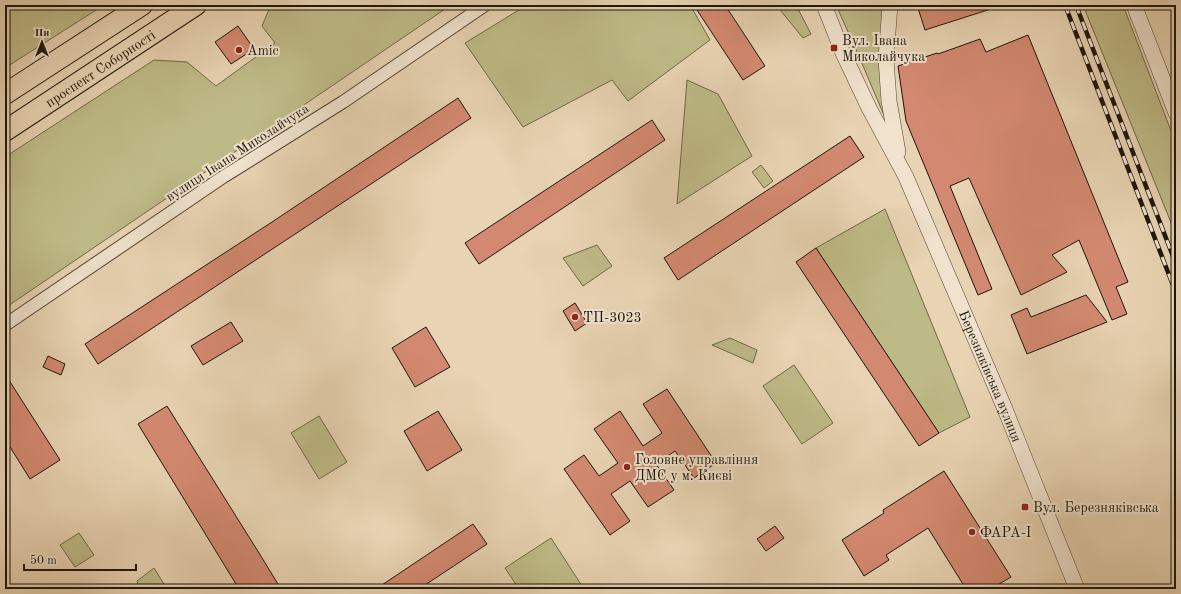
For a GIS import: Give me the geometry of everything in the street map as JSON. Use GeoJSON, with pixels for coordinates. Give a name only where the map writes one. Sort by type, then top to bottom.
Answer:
{"type":"FeatureCollection","features":[{"type":"Feature","properties":{"kind":"highway"},"geometry":{"type":"LineString","coordinates":[[5,94],[142,5]]}},
{"type":"Feature","properties":{"kind":"highway","name":"проспект Соборності"},"geometry":{"type":"LineString","coordinates":[[5,131],[196,5]]}},
{"type":"Feature","properties":{"kind":"street","name":"вулиця Івана Миколайчука"},"geometry":{"type":"LineString","coordinates":[[5,325],[223,177],[343,102],[485,5]]}},
{"type":"Feature","properties":{"kind":"street","name":"Березняківська вулиця"},"geometry":{"type":"LineString","coordinates":[[824,5],[843,53],[869,108],[901,165],[1005,409],[1078,589]]}},
{"type":"Feature","properties":{"kind":"street","name":"Березняківська вулиця"},"geometry":{"type":"LineString","coordinates":[[890,5],[886,59],[889,101],[901,165]]}},
{"type":"Feature","properties":{"kind":"street"},"geometry":{"type":"LineString","coordinates":[[1134,5],[1176,113]]}},
{"type":"Feature","properties":{"kind":"shaded area"},"geometry":{"type":"Polygon","coordinates":[[[5,5],[104,5],[5,68],[5,5]]]}},
{"type":"Feature","properties":{"kind":"shaded area"},"geometry":{"type":"Polygon","coordinates":[[[271,5],[451,5],[5,308],[5,157],[154,60],[187,62],[216,86],[275,43],[262,26],[271,5]]]}},
{"type":"Feature","properties":{"kind":"shaded area"},"geometry":{"type":"Polygon","coordinates":[[[527,5],[701,5],[693,10],[710,40],[628,101],[612,80],[523,127],[465,43],[527,5]]]}},
{"type":"Feature","properties":{"kind":"shaded area"},"geometry":{"type":"Polygon","coordinates":[[[776,5],[796,5],[811,34],[803,38],[776,5]]]}},
{"type":"Feature","properties":{"kind":"shaded area"},"geometry":{"type":"Polygon","coordinates":[[[836,5],[885,5],[886,120],[858,54],[836,5]]]}},
{"type":"Feature","properties":{"kind":"shaded area"},"geometry":{"type":"Polygon","coordinates":[[[1083,5],[1123,5],[1176,144],[1176,235],[1083,5]]]}},
{"type":"Feature","properties":{"kind":"shaded area"},"geometry":{"type":"Polygon","coordinates":[[[687,80],[718,94],[752,156],[677,204],[687,80]]]}},
{"type":"Feature","properties":{"kind":"shaded area"},"geometry":{"type":"Polygon","coordinates":[[[761,165],[773,181],[764,188],[752,172],[761,165]]]}},
{"type":"Feature","properties":{"kind":"shaded area"},"geometry":{"type":"Polygon","coordinates":[[[885,209],[970,417],[939,433],[816,248],[885,209]]]}},
{"type":"Feature","properties":{"kind":"shaded area"},"geometry":{"type":"Polygon","coordinates":[[[597,245],[612,266],[583,286],[563,258],[597,245]]]}},
{"type":"Feature","properties":{"kind":"shaded area"},"geometry":{"type":"Polygon","coordinates":[[[730,338],[757,350],[753,363],[712,345],[730,338]]]}},
{"type":"Feature","properties":{"kind":"shaded area"},"geometry":{"type":"Polygon","coordinates":[[[794,365],[833,423],[802,444],[763,386],[794,365]]]}},
{"type":"Feature","properties":{"kind":"shaded area"},"geometry":{"type":"Polygon","coordinates":[[[319,416],[347,462],[319,479],[291,433],[319,416]]]}},
{"type":"Feature","properties":{"kind":"shaded area"},"geometry":{"type":"Polygon","coordinates":[[[79,533],[94,555],[75,567],[60,545],[79,533]]]}},
{"type":"Feature","properties":{"kind":"shaded area"},"geometry":{"type":"Polygon","coordinates":[[[551,538],[584,589],[519,589],[505,568],[551,538]]]}},
{"type":"Feature","properties":{"kind":"shaded area"},"geometry":{"type":"Polygon","coordinates":[[[154,568],[167,589],[139,589],[137,581],[154,568]]]}},
{"type":"Feature","properties":{"kind":"building"},"geometry":{"type":"Polygon","coordinates":[[[705,5],[725,5],[765,66],[743,80],[697,10],[705,5]]]}},
{"type":"Feature","properties":{"kind":"building"},"geometry":{"type":"Polygon","coordinates":[[[917,5],[994,5],[994,8],[925,30],[917,5]]]}},
{"type":"Feature","properties":{"kind":"building"},"geometry":{"type":"Polygon","coordinates":[[[238,26],[254,49],[231,64],[215,42],[238,26]]]}},
{"type":"Feature","properties":{"kind":"building"},"geometry":{"type":"Polygon","coordinates":[[[1028,35],[1128,282],[1116,287],[1127,314],[1112,320],[1079,240],[1052,255],[1067,272],[1021,295],[969,178],[950,186],[992,289],[978,295],[906,121],[898,66],[980,39],[986,52],[1028,35]]]}},
{"type":"Feature","properties":{"kind":"building"},"geometry":{"type":"Polygon","coordinates":[[[458,98],[471,118],[98,364],[85,344],[458,98]]]}},
{"type":"Feature","properties":{"kind":"building"},"geometry":{"type":"Polygon","coordinates":[[[652,120],[665,140],[479,264],[465,243],[652,120]]]}},
{"type":"Feature","properties":{"kind":"building"},"geometry":{"type":"Polygon","coordinates":[[[850,136],[864,157],[678,280],[664,258],[850,136]]]}},
{"type":"Feature","properties":{"kind":"building"},"geometry":{"type":"Polygon","coordinates":[[[816,248],[939,433],[919,446],[796,262],[816,248]]]}},
{"type":"Feature","properties":{"kind":"building"},"geometry":{"type":"Polygon","coordinates":[[[1086,295],[1107,322],[1027,354],[1011,315],[1027,308],[1031,317],[1086,295]]]}},
{"type":"Feature","properties":{"kind":"building","name":"ТП-3023"},"geometry":{"type":"Polygon","coordinates":[[[575,303],[587,323],[575,331],[563,311],[575,303]]]}},
{"type":"Feature","properties":{"kind":"building"},"geometry":{"type":"Polygon","coordinates":[[[231,322],[243,341],[203,365],[191,346],[231,322]]]}},
{"type":"Feature","properties":{"kind":"building"},"geometry":{"type":"Polygon","coordinates":[[[426,327],[450,367],[415,387],[392,348],[426,327]]]}},
{"type":"Feature","properties":{"kind":"building"},"geometry":{"type":"Polygon","coordinates":[[[48,356],[65,364],[61,375],[43,367],[48,356]]]}},
{"type":"Feature","properties":{"kind":"building"},"geometry":{"type":"Polygon","coordinates":[[[5,374],[60,460],[30,479],[5,439],[5,374]]]}},
{"type":"Feature","properties":{"kind":"building"},"geometry":{"type":"Polygon","coordinates":[[[667,389],[716,463],[694,478],[675,451],[656,464],[674,490],[648,507],[630,481],[611,494],[630,521],[610,535],[564,469],[584,455],[599,476],[618,463],[594,429],[620,411],[643,446],[662,433],[643,404],[667,389]]]}},
{"type":"Feature","properties":{"kind":"building"},"geometry":{"type":"Polygon","coordinates":[[[167,406],[281,589],[239,589],[138,424],[167,406]]]}},
{"type":"Feature","properties":{"kind":"building"},"geometry":{"type":"Polygon","coordinates":[[[438,411],[462,450],[427,471],[404,431],[438,411]]]}},
{"type":"Feature","properties":{"kind":"building"},"geometry":{"type":"Polygon","coordinates":[[[944,471],[1011,577],[991,589],[966,589],[928,528],[886,555],[889,560],[864,576],[842,540],[884,513],[883,510],[944,471]]]}},
{"type":"Feature","properties":{"kind":"building"},"geometry":{"type":"Polygon","coordinates":[[[473,524],[487,544],[419,589],[376,589],[473,524]]]}},
{"type":"Feature","properties":{"kind":"building"},"geometry":{"type":"Polygon","coordinates":[[[775,526],[784,538],[766,551],[757,539],[775,526]]]}},
{"type":"Feature","properties":{"kind":"railway"},"geometry":{"type":"LineString","coordinates":[[1065,5],[1176,293]]}},
{"type":"Feature","properties":{"kind":"railway"},"geometry":{"type":"LineString","coordinates":[[1076,5],[1176,264]]}},
{"type":"Feature","properties":{"kind":"place","name":"Вул. Івана Миколайчука"},"geometry":{"type":"Point","coordinates":[834,48]}},
{"type":"Feature","properties":{"kind":"place","name":"Amic"},"geometry":{"type":"Point","coordinates":[239,50]}},
{"type":"Feature","properties":{"kind":"place","name":"ТП-3023"},"geometry":{"type":"Point","coordinates":[575,317]}},
{"type":"Feature","properties":{"kind":"place","name":"Головне управління ДМС у м. Києві"},"geometry":{"type":"Point","coordinates":[627,467]}},
{"type":"Feature","properties":{"kind":"place","name":"Вул. Березняківська"},"geometry":{"type":"Point","coordinates":[1025,507]}},
{"type":"Feature","properties":{"kind":"place","name":"ФАРА-І"},"geometry":{"type":"Point","coordinates":[972,532]}}]}
